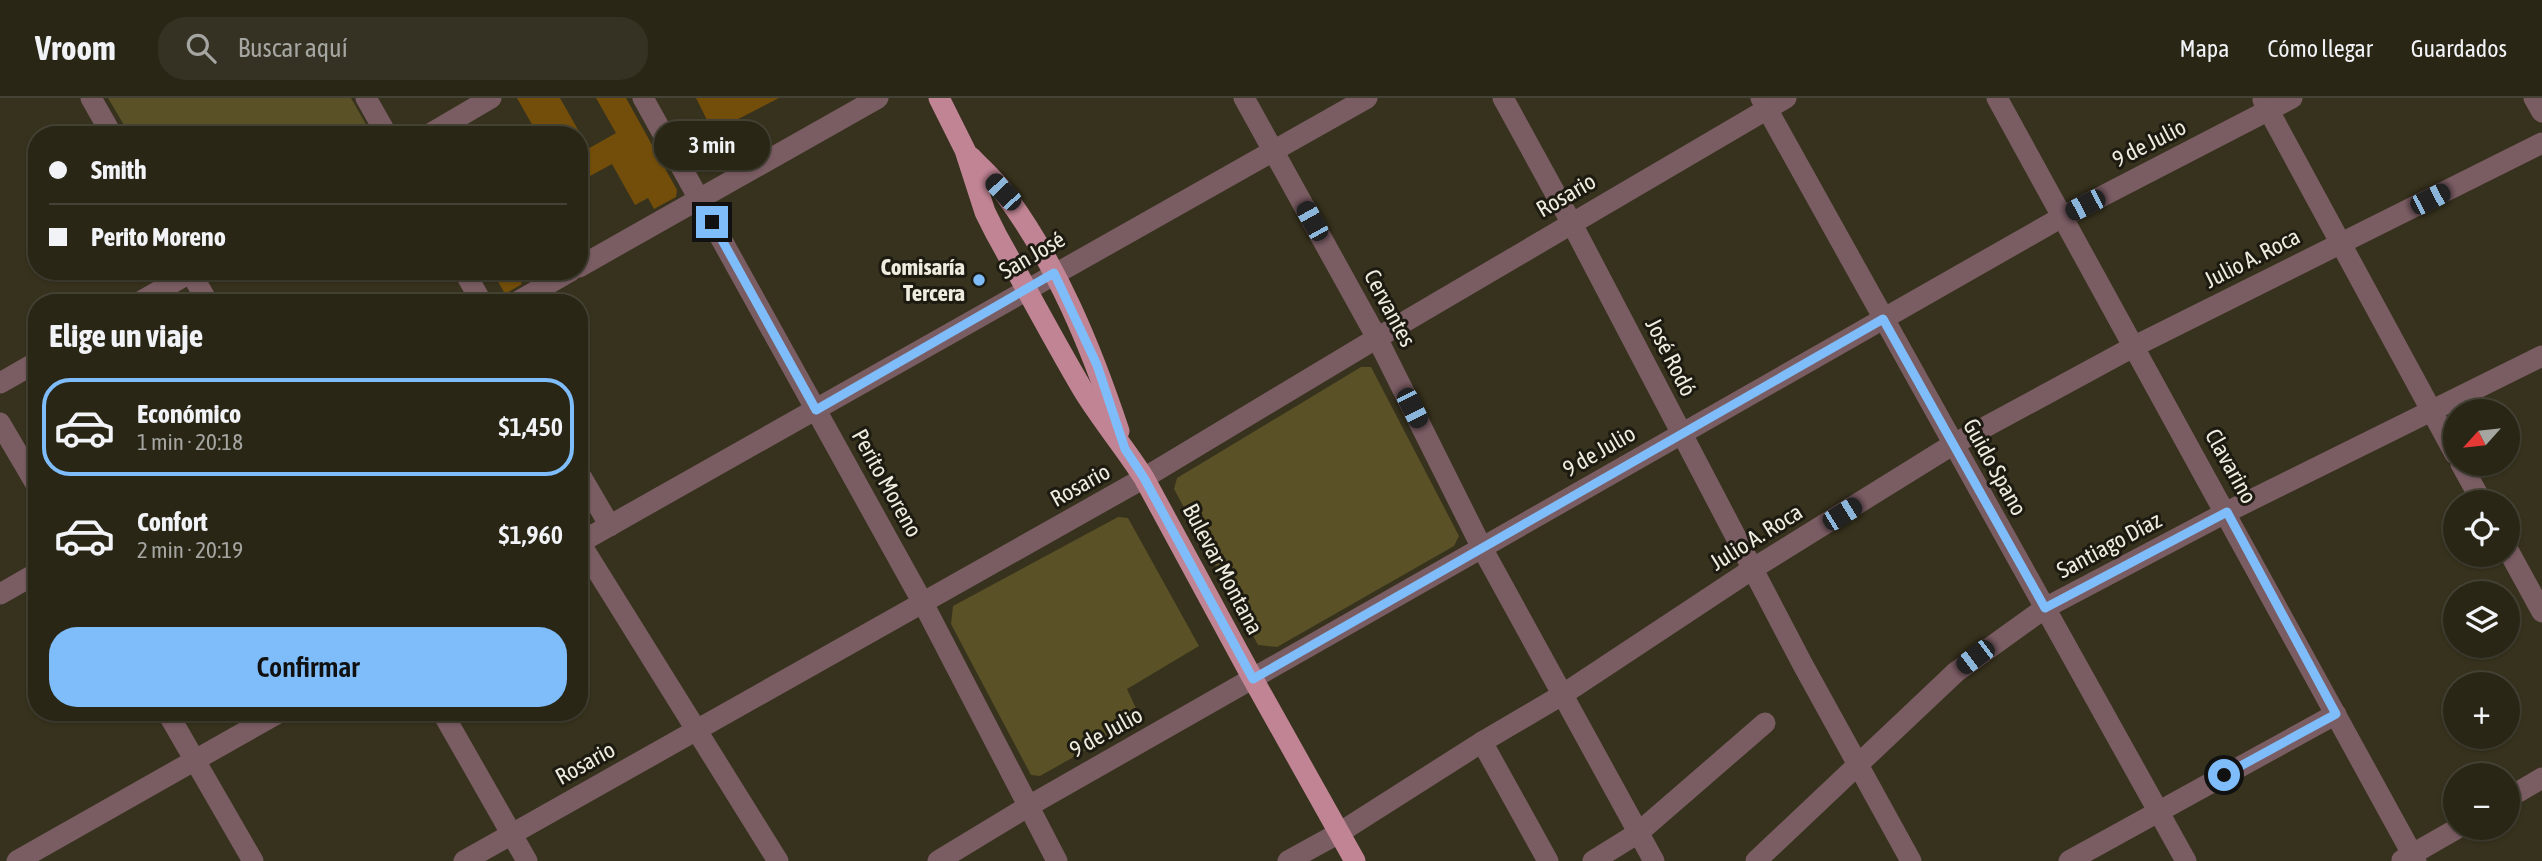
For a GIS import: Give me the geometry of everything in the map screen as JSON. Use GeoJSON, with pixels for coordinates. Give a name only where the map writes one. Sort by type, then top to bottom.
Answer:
{"type":"FeatureCollection","features":[{"type":"Feature","properties":{"kind":"main road","name":"Bulevar Montana"},"geometry":{"type":"LineString","coordinates":[[939,98],[965,150],[985,212],[1083,390],[1144,478],[1355,861]]}},
{"type":"Feature","properties":{"kind":"main road","name":"Bulevar Montana"},"geometry":{"type":"LineString","coordinates":[[965,150],[1003,192],[1054,273],[1097,365],[1125,449]]}},
{"type":"Feature","properties":{"kind":"street"},"geometry":{"type":"LineString","coordinates":[[91,98],[107,126]]}},
{"type":"Feature","properties":{"kind":"street"},"geometry":{"type":"LineString","coordinates":[[366,98],[382,126]]}},
{"type":"Feature","properties":{"kind":"street"},"geometry":{"type":"LineString","coordinates":[[443,126],[491,98]]}},
{"type":"Feature","properties":{"kind":"street","name":"Perito Moreno"},"geometry":{"type":"LineString","coordinates":[[643,98],[923,603],[1057,861]]}},
{"type":"Feature","properties":{"kind":"street"},"geometry":{"type":"LineString","coordinates":[[588,262],[878,98]]}},
{"type":"Feature","properties":{"kind":"street","name":"Cervantes"},"geometry":{"type":"LineString","coordinates":[[1244,98],[1377,338],[1482,548],[1654,861]]}},
{"type":"Feature","properties":{"kind":"street","name":"San José"},"geometry":{"type":"LineString","coordinates":[[588,538],[1367,98]]}},
{"type":"Feature","properties":{"kind":"street","name":"José Rodó"},"geometry":{"type":"LineString","coordinates":[[1503,98],[1571,222],[1803,665],[1912,861]]}},
{"type":"Feature","properties":{"kind":"street","name":"Rosario"},"geometry":{"type":"LineString","coordinates":[[464,861],[1144,478],[1764,103],[1786,98]]}},
{"type":"Feature","properties":{"kind":"street","name":"Clavarino"},"geometry":{"type":"LineString","coordinates":[[1997,98],[2227,512],[2336,714],[2410,859]]}},
{"type":"Feature","properties":{"kind":"street","name":"9 de Julio"},"geometry":{"type":"LineString","coordinates":[[937,861],[1027,807],[2062,217],[2265,104],[2292,98]]}},
{"type":"Feature","properties":{"kind":"street"},"geometry":{"type":"LineString","coordinates":[[2534,98],[2542,112]]}},
{"type":"Feature","properties":{"kind":"street","name":"Guido Spano"},"geometry":{"type":"LineString","coordinates":[[1764,103],[2186,861]]}},
{"type":"Feature","properties":{"kind":"street"},"geometry":{"type":"LineString","coordinates":[[2265,104],[2443,432]]}},
{"type":"Feature","properties":{"kind":"street","name":"Julio A. Roca"},"geometry":{"type":"LineString","coordinates":[[1289,861],[1562,695],[1754,568],[1952,445],[2133,347],[2542,143]]}},
{"type":"Feature","properties":{"kind":"street"},"geometry":{"type":"LineString","coordinates":[[153,294],[177,280]]}},
{"type":"Feature","properties":{"kind":"street"},"geometry":{"type":"LineString","coordinates":[[531,294],[555,280]]}},
{"type":"Feature","properties":{"kind":"street","name":"Santiago Díaz"},"geometry":{"type":"LineString","coordinates":[[1756,861],[1956,672],[2045,608],[2227,512],[2542,356]]}},
{"type":"Feature","properties":{"kind":"street"},"geometry":{"type":"LineString","coordinates":[[0,383],[28,367]]}},
{"type":"Feature","properties":{"kind":"street"},"geometry":{"type":"LineString","coordinates":[[0,423],[28,471]]}},
{"type":"Feature","properties":{"kind":"street"},"geometry":{"type":"LineString","coordinates":[[588,488],[610,526]]}},
{"type":"Feature","properties":{"kind":"street"},"geometry":{"type":"LineString","coordinates":[[588,557],[778,861]]}},
{"type":"Feature","properties":{"kind":"street"},"geometry":{"type":"LineString","coordinates":[[2517,567],[2542,612]]}},
{"type":"Feature","properties":{"kind":"street"},"geometry":{"type":"LineString","coordinates":[[0,594],[28,578]]}},
{"type":"Feature","properties":{"kind":"street"},"geometry":{"type":"LineString","coordinates":[[2069,861],[2336,714]]}},
{"type":"Feature","properties":{"kind":"street"},"geometry":{"type":"LineString","coordinates":[[172,721],[253,861]]}},
{"type":"Feature","properties":{"kind":"street"},"geometry":{"type":"LineString","coordinates":[[18,861],[264,721]]}},
{"type":"Feature","properties":{"kind":"street"},"geometry":{"type":"LineString","coordinates":[[447,721],[527,861]]}},
{"type":"Feature","properties":{"kind":"street"},"geometry":{"type":"LineString","coordinates":[[1593,861],[1638,833],[1765,723]]}},
{"type":"Feature","properties":{"kind":"street"},"geometry":{"type":"LineString","coordinates":[[1482,742],[1548,861]]}},
{"type":"Feature","properties":{"kind":"street"},"geometry":{"type":"LineString","coordinates":[[2520,791],[2542,778]]}},
{"type":"Feature","properties":{"kind":"street"},"geometry":{"type":"LineString","coordinates":[[2410,859],[2443,838]]}},
{"type":"Feature","properties":{"kind":"shaded area"},"geometry":{"type":"Polygon","coordinates":[[[108,98],[351,98],[367,126],[125,126],[108,98]]]}},
{"type":"Feature","properties":{"kind":"shaded area"},"geometry":{"type":"Polygon","coordinates":[[[1361,367],[1371,367],[1459,536],[1454,546],[1277,647],[1258,645],[1174,489],[1177,478],[1361,367]]]}},
{"type":"Feature","properties":{"kind":"shaded area"},"geometry":{"type":"Polygon","coordinates":[[[1118,517],[1128,518],[1199,646],[1127,689],[1141,719],[1040,776],[1031,775],[951,624],[953,606],[1118,517]]]}},
{"type":"Feature","properties":{"kind":"building"},"geometry":{"type":"Polygon","coordinates":[[[517,98],[560,98],[576,126],[533,126],[517,98]]]}},
{"type":"Feature","properties":{"kind":"building"},"geometry":{"type":"Polygon","coordinates":[[[596,98],[626,98],[677,190],[676,197],[654,209],[648,198],[635,205],[612,164],[588,177],[588,149],[616,133],[596,98]]]}},
{"type":"Feature","properties":{"kind":"building"},"geometry":{"type":"Polygon","coordinates":[[[696,98],[779,98],[713,132],[696,98]]]}},
{"type":"Feature","properties":{"kind":"building"},"geometry":{"type":"Polygon","coordinates":[[[497,280],[520,280],[522,284],[505,294],[497,280]]]}},
{"type":"Feature","properties":{"kind":"place","name":"Comisaría Tercera"},"geometry":{"type":"Point","coordinates":[979,280]}},
{"type":"Feature","properties":{"kind":"route"},"geometry":{"type":"LineString","coordinates":[[712,222],[816,410],[1054,273],[1097,365],[1125,449],[1144,478],[1253,679],[1883,319],[2045,608],[2227,512],[2336,714],[2224,775]]}}]}
